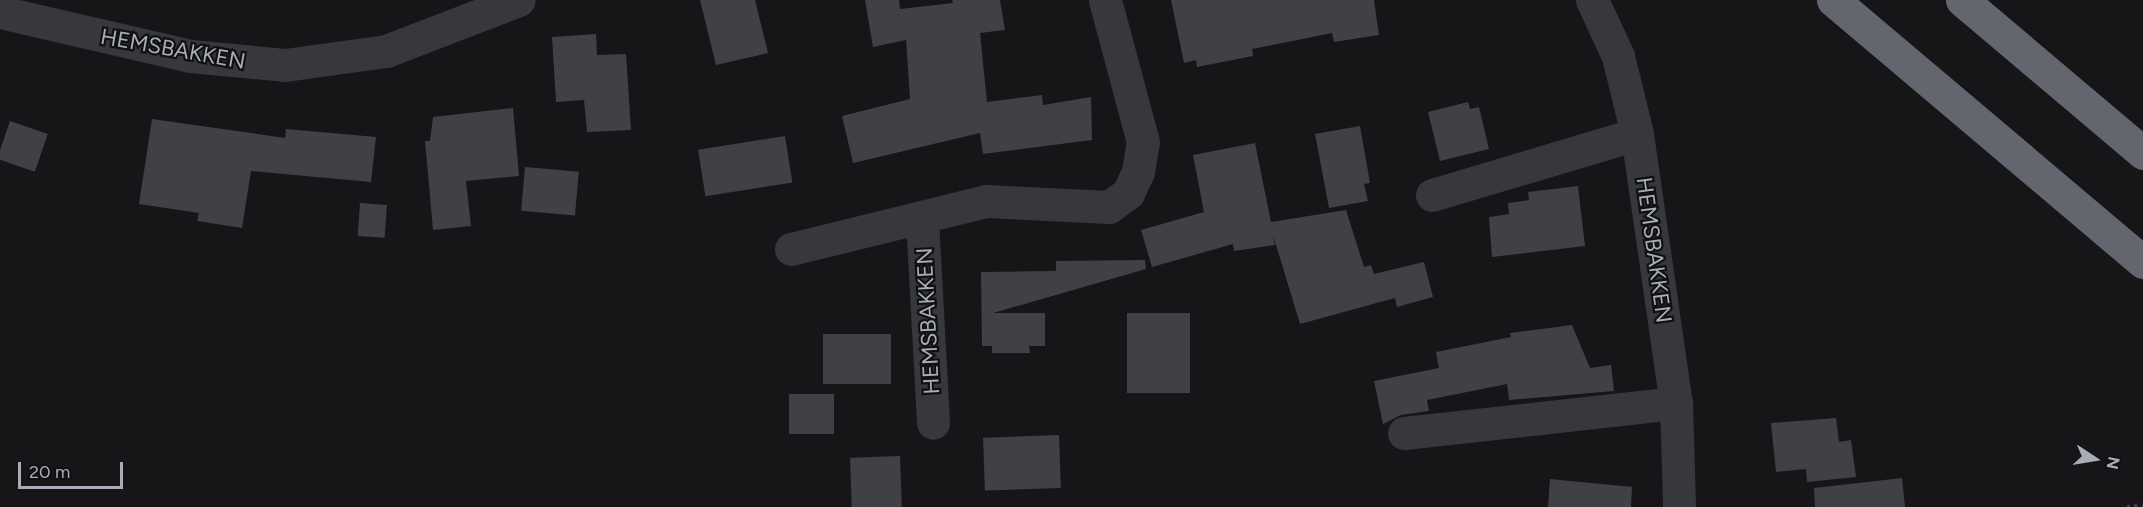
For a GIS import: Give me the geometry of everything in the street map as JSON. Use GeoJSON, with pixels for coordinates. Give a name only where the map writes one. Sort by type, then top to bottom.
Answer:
{"type":"FeatureCollection","features":[{"type":"Feature","properties":{"kind":"highway"},"geometry":{"type":"LineString","coordinates":[[1833,0],[2143,262]]}},
{"type":"Feature","properties":{"kind":"highway"},"geometry":{"type":"LineString","coordinates":[[1962,0],[2143,153]]}},
{"type":"Feature","properties":{"kind":"street","name":"HEMSBAKKEN"},"geometry":{"type":"LineString","coordinates":[[0,12],[190,56],[285,65],[386,51],[519,0]]}},
{"type":"Feature","properties":{"kind":"street","name":"HEMSBAKKEN"},"geometry":{"type":"LineString","coordinates":[[791,249],[922,219],[986,201],[1109,207],[1128,193],[1138,172],[1143,142],[1105,0]]}},
{"type":"Feature","properties":{"kind":"street","name":"HEMSBAKKEN"},"geometry":{"type":"LineString","coordinates":[[1592,0],[1618,56],[1637,134],[1676,403],[1679,507]]}},
{"type":"Feature","properties":{"kind":"street"},"geometry":{"type":"LineString","coordinates":[[1432,195],[1637,134]]}},
{"type":"Feature","properties":{"kind":"street","name":"HEMSBAKKEN"},"geometry":{"type":"LineString","coordinates":[[922,219],[933,423]]}},
{"type":"Feature","properties":{"kind":"street"},"geometry":{"type":"LineString","coordinates":[[1404,433],[1676,403]]}},
{"type":"Feature","properties":{"kind":"path"},"geometry":{"type":"LineString","coordinates":[[2127,507],[2143,506]]}},
{"type":"Feature","properties":{"kind":"building"},"geometry":{"type":"Polygon","coordinates":[[[700,0],[755,0],[768,53],[716,65],[700,0]]]}},
{"type":"Feature","properties":{"kind":"building"},"geometry":{"type":"Polygon","coordinates":[[[865,0],[899,0],[900,9],[953,3],[952,0],[1000,0],[1005,30],[980,33],[987,102],[1042,95],[1043,105],[1091,97],[1092,140],[983,154],[980,133],[853,163],[842,116],[910,99],[906,40],[873,47],[865,0]]]}},
{"type":"Feature","properties":{"kind":"building"},"geometry":{"type":"Polygon","coordinates":[[[1171,0],[1374,0],[1379,35],[1334,42],[1332,33],[1252,49],[1253,56],[1197,67],[1196,60],[1184,63],[1171,0]]]}},
{"type":"Feature","properties":{"kind":"building"},"geometry":{"type":"Polygon","coordinates":[[[596,34],[597,55],[626,54],[631,130],[587,132],[584,100],[556,102],[552,37],[596,34]]]}},
{"type":"Feature","properties":{"kind":"building"},"geometry":{"type":"Polygon","coordinates":[[[1468,102],[1470,109],[1479,107],[1489,149],[1440,161],[1428,112],[1468,102]]]}},
{"type":"Feature","properties":{"kind":"building"},"geometry":{"type":"Polygon","coordinates":[[[513,108],[519,176],[466,181],[471,226],[433,230],[425,141],[430,141],[433,117],[513,108]]]}},
{"type":"Feature","properties":{"kind":"building"},"geometry":{"type":"Polygon","coordinates":[[[152,119],[285,138],[286,129],[376,137],[371,182],[251,171],[242,228],[197,221],[199,213],[139,204],[152,119]]]}},
{"type":"Feature","properties":{"kind":"building"},"geometry":{"type":"Polygon","coordinates":[[[10,121],[48,134],[35,172],[0,160],[0,150],[10,121]]]}},
{"type":"Feature","properties":{"kind":"building"},"geometry":{"type":"Polygon","coordinates":[[[1360,126],[1370,183],[1364,184],[1368,201],[1329,208],[1315,134],[1360,126]]]}},
{"type":"Feature","properties":{"kind":"building"},"geometry":{"type":"Polygon","coordinates":[[[785,136],[792,182],[705,196],[698,150],[785,136]]]}},
{"type":"Feature","properties":{"kind":"building"},"geometry":{"type":"Polygon","coordinates":[[[1255,143],[1271,222],[1346,210],[1364,267],[1371,265],[1374,274],[1424,262],[1433,297],[1397,307],[1395,298],[1300,324],[1273,235],[1275,245],[1234,251],[1233,244],[1152,267],[1141,230],[1204,212],[1193,155],[1255,143]]]}},
{"type":"Feature","properties":{"kind":"building"},"geometry":{"type":"Polygon","coordinates":[[[525,167],[579,172],[575,216],[521,211],[525,167]]]}},
{"type":"Feature","properties":{"kind":"building"},"geometry":{"type":"Polygon","coordinates":[[[1578,186],[1585,246],[1492,257],[1489,217],[1509,214],[1508,203],[1529,200],[1528,192],[1578,186]]]}},
{"type":"Feature","properties":{"kind":"building"},"geometry":{"type":"Polygon","coordinates":[[[360,203],[387,205],[385,238],[358,236],[360,203]]]}},
{"type":"Feature","properties":{"kind":"building"},"geometry":{"type":"Polygon","coordinates":[[[1145,260],[1146,269],[993,313],[1045,313],[1045,346],[1029,346],[1030,353],[992,353],[992,346],[982,346],[981,272],[1056,271],[1056,261],[1145,260]]]}},
{"type":"Feature","properties":{"kind":"building"},"geometry":{"type":"Polygon","coordinates":[[[1127,313],[1190,313],[1190,393],[1127,393],[1127,313]]]}},
{"type":"Feature","properties":{"kind":"building"},"geometry":{"type":"Polygon","coordinates":[[[1572,325],[1590,368],[1611,365],[1614,391],[1509,400],[1507,384],[1427,400],[1429,411],[1401,415],[1383,424],[1374,381],[1439,368],[1436,352],[1511,337],[1510,333],[1572,325]]]}},
{"type":"Feature","properties":{"kind":"building"},"geometry":{"type":"Polygon","coordinates":[[[823,334],[891,334],[891,384],[823,384],[823,334]]]}},
{"type":"Feature","properties":{"kind":"building"},"geometry":{"type":"Polygon","coordinates":[[[789,394],[834,394],[834,434],[789,434],[789,394]]]}},
{"type":"Feature","properties":{"kind":"building"},"geometry":{"type":"Polygon","coordinates":[[[1836,418],[1839,442],[1851,440],[1856,477],[1807,482],[1806,469],[1776,472],[1771,423],[1836,418]]]}},
{"type":"Feature","properties":{"kind":"building"},"geometry":{"type":"Polygon","coordinates":[[[1059,435],[1061,488],[985,491],[983,438],[1059,435]]]}},
{"type":"Feature","properties":{"kind":"building"},"geometry":{"type":"Polygon","coordinates":[[[900,456],[902,507],[852,507],[850,458],[900,456]]]}},
{"type":"Feature","properties":{"kind":"building"},"geometry":{"type":"Polygon","coordinates":[[[1902,478],[1905,507],[1815,507],[1814,488],[1902,478]]]}},
{"type":"Feature","properties":{"kind":"building"},"geometry":{"type":"Polygon","coordinates":[[[1550,479],[1632,487],[1631,507],[1548,507],[1550,479]]]}}]}
